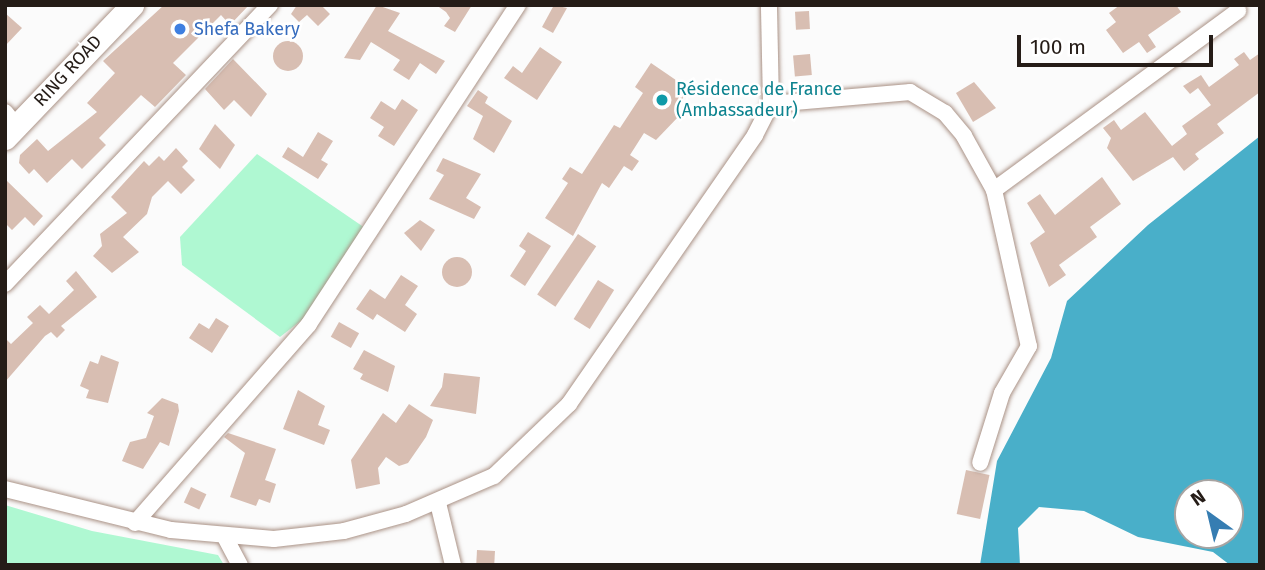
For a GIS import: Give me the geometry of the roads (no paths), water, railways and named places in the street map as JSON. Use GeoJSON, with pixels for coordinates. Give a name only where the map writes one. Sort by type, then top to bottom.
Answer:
{"type":"FeatureCollection","features":[{"type":"Feature","properties":{"kind":"main road","name":"RING ROAD"},"geometry":{"type":"LineString","coordinates":[[9,126],[132,5]]}},
{"type":"Feature","properties":{"kind":"street"},"geometry":{"type":"LineString","coordinates":[[5,284],[270,5]]}},
{"type":"Feature","properties":{"kind":"street"},"geometry":{"type":"LineString","coordinates":[[135,523],[309,324],[519,5]]}},
{"type":"Feature","properties":{"kind":"street"},"geometry":{"type":"LineString","coordinates":[[5,489],[135,523],[226,538],[335,533],[438,503],[519,457],[569,404],[771,104],[769,5]]}},
{"type":"Feature","properties":{"kind":"street"},"geometry":{"type":"LineString","coordinates":[[995,190],[1238,10]]}},
{"type":"Feature","properties":{"kind":"street"},"geometry":{"type":"LineString","coordinates":[[771,104],[910,92],[945,113],[995,190],[1029,346],[1002,393],[980,463]]}},
{"type":"Feature","properties":{"kind":"street"},"geometry":{"type":"LineString","coordinates":[[438,503],[453,565]]}},
{"type":"Feature","properties":{"kind":"street"},"geometry":{"type":"LineString","coordinates":[[226,538],[240,565]]}},
{"type":"Feature","properties":{"kind":"water"},"geometry":{"type":"Polygon","coordinates":[[[1260,136],[1260,565],[1230,565],[1213,552],[1198,549],[1244,549],[1244,479],[1174,479],[1174,544],[1138,537],[1084,511],[1039,507],[1018,528],[1020,565],[980,565],[997,461],[1051,358],[1067,301],[1148,225],[1260,136]]]}},
{"type":"Feature","properties":{"kind":"place","name":"Shefa Bakery"},"geometry":{"type":"Point","coordinates":[180,29]}},
{"type":"Feature","properties":{"kind":"place","name":"Résidence de France (Ambassadeur)"},"geometry":{"type":"Point","coordinates":[662,100]}}]}
